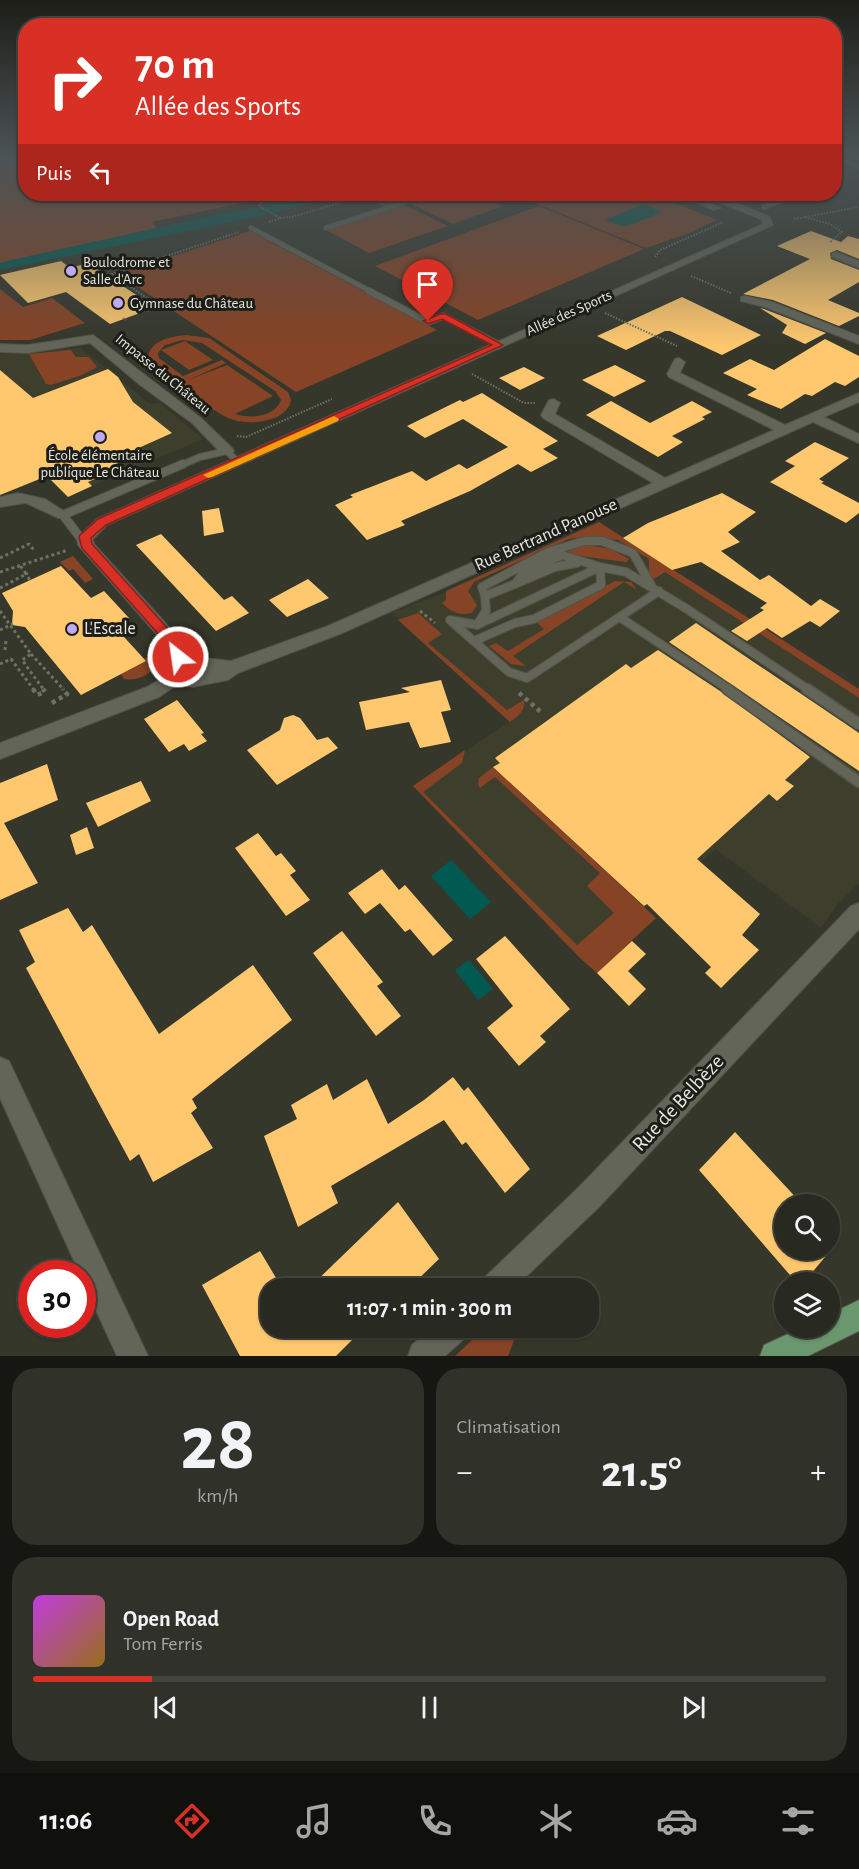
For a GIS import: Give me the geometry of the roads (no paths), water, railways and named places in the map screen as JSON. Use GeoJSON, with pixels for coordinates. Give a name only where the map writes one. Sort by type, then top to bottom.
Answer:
{"type":"FeatureCollection","features":[{"type":"Feature","properties":{"kind":"main road"},"geometry":{"type":"LineString","coordinates":[[775,1356],[859,1315]]}},
{"type":"Feature","properties":{"kind":"street"},"geometry":{"type":"LineString","coordinates":[[742,220],[748,228],[743,235]]}},
{"type":"Feature","properties":{"kind":"street","name":"Allée des Sports"},"geometry":{"type":"LineString","coordinates":[[82,546],[85,537],[102,522],[233,457],[456,365],[743,235],[764,228],[769,222],[767,220]]}},
{"type":"Feature","properties":{"kind":"street"},"geometry":{"type":"LineString","coordinates":[[836,255],[859,265]]}},
{"type":"Feature","properties":{"kind":"street"},"geometry":{"type":"LineString","coordinates":[[745,299],[768,304],[859,340]]}},
{"type":"Feature","properties":{"kind":"street","name":"Impasse du Château"},"geometry":{"type":"LineString","coordinates":[[0,348],[28,349],[93,339],[160,394],[178,404],[217,438],[233,457]]}},
{"type":"Feature","properties":{"kind":"street"},"geometry":{"type":"LineString","coordinates":[[679,362],[673,374],[785,430]]}},
{"type":"Feature","properties":{"kind":"street","name":"Rue Bertrand Panouse"},"geometry":{"type":"LineString","coordinates":[[0,751],[153,692],[171,680],[178,683],[189,669],[222,675],[232,668],[334,630],[859,397]]}},
{"type":"Feature","properties":{"kind":"street"},"geometry":{"type":"LineString","coordinates":[[554,403],[548,415],[664,483]]}},
{"type":"Feature","properties":{"kind":"street"},"geometry":{"type":"LineString","coordinates":[[815,418],[859,439]]}},
{"type":"Feature","properties":{"kind":"street"},"geometry":{"type":"LineString","coordinates":[[0,502],[23,497],[38,500],[63,515]]}},
{"type":"Feature","properties":{"kind":"street"},"geometry":{"type":"LineString","coordinates":[[82,546],[174,643],[189,669]]}},
{"type":"Feature","properties":{"kind":"street","name":"Rue de Belbèze"},"geometry":{"type":"LineString","coordinates":[[504,1278],[589,1197],[859,913]]}},
{"type":"Feature","properties":{"kind":"street"},"geometry":{"type":"LineString","coordinates":[[0,1070],[133,1356]]}},
{"type":"Feature","properties":{"kind":"street"},"geometry":{"type":"LineString","coordinates":[[423,1356],[442,1338]]}},
{"type":"Feature","properties":{"kind":"lane"},"geometry":{"type":"LineString","coordinates":[[326,228],[350,220]]}},
{"type":"Feature","properties":{"kind":"lane"},"geometry":{"type":"LineString","coordinates":[[251,228],[428,321],[443,316],[499,345]]}},
{"type":"Feature","properties":{"kind":"lane"},"geometry":{"type":"LineString","coordinates":[[82,546],[63,515],[200,457],[233,457]]}},
{"type":"Feature","properties":{"kind":"lane"},"geometry":{"type":"LineString","coordinates":[[477,625],[486,611],[482,587],[508,575],[520,565],[562,545],[587,541],[614,544],[636,556],[655,589]]}},
{"type":"Feature","properties":{"kind":"lane"},"geometry":{"type":"LineString","coordinates":[[515,584],[525,571],[562,555],[600,567],[626,572],[859,724]]}},
{"type":"Feature","properties":{"kind":"lane"},"geometry":{"type":"LineString","coordinates":[[485,596],[515,584],[537,583],[575,566],[600,567]]}},
{"type":"Feature","properties":{"kind":"lane"},"geometry":{"type":"LineString","coordinates":[[600,567],[477,625],[450,621],[509,672],[527,678],[621,618],[655,589]]}},
{"type":"Feature","properties":{"kind":"lane"},"geometry":{"type":"LineString","coordinates":[[474,641],[515,623],[534,619],[601,585],[600,567]]}},
{"type":"Feature","properties":{"kind":"lane"},"geometry":{"type":"LineString","coordinates":[[621,618],[730,690],[859,782]]}},
{"type":"Feature","properties":{"kind":"water"},"geometry":{"type":"Polygon","coordinates":[[[192,220],[240,220],[0,270],[0,263],[192,220]]]}},
{"type":"Feature","properties":{"kind":"water"},"geometry":{"type":"Polygon","coordinates":[[[606,220],[641,220],[624,227],[606,220]]]}},
{"type":"Feature","properties":{"kind":"water"},"geometry":{"type":"Polygon","coordinates":[[[451,860],[491,902],[470,919],[431,876],[451,860]]]}},
{"type":"Feature","properties":{"kind":"water"},"geometry":{"type":"Polygon","coordinates":[[[469,960],[493,989],[478,1000],[455,970],[469,960]]]}},
{"type":"Feature","properties":{"kind":"place","name":"Boulodrome et Salle d'Arc"},"geometry":{"type":"Point","coordinates":[71,271]}},
{"type":"Feature","properties":{"kind":"place","name":"Gymnase du Château"},"geometry":{"type":"Point","coordinates":[118,303]}},
{"type":"Feature","properties":{"kind":"place","name":"École élémentaire publique Le Château"},"geometry":{"type":"Point","coordinates":[100,437]}},
{"type":"Feature","properties":{"kind":"place","name":"L'Escale"},"geometry":{"type":"Point","coordinates":[72,629]}}]}
